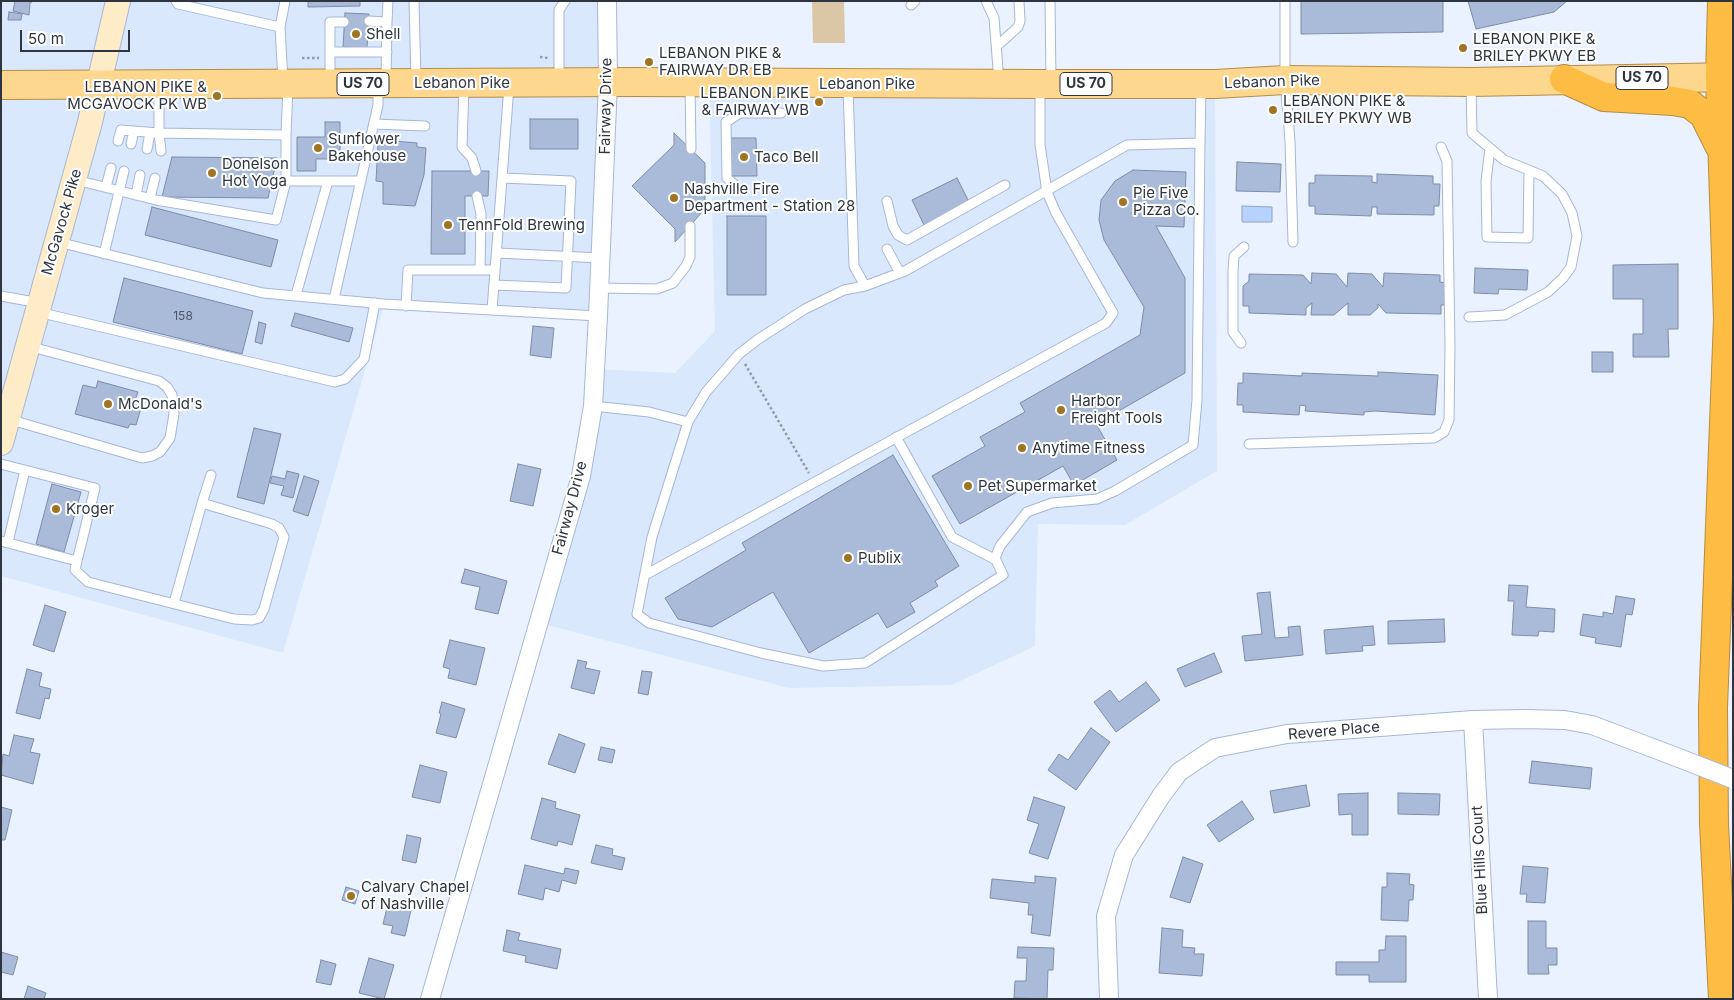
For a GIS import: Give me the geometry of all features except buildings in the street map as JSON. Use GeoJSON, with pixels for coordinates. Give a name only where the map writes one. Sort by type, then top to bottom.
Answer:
{"type":"FeatureCollection","features":[{"type":"Feature","properties":{"kind":"highway"},"geometry":{"type":"LineString","coordinates":[[1722,1],[1726,77],[1723,152],[1728,319],[1713,708],[1714,832],[1723,999]]}},
{"type":"Feature","properties":{"kind":"highway"},"geometry":{"type":"LineString","coordinates":[[1564,79],[1604,97],[1690,104],[1704,114],[1723,152]]}},
{"type":"Feature","properties":{"kind":"main road","name":"McGavock Pike"},"geometry":{"type":"LineString","coordinates":[[1,442],[100,84],[118,1]]}},
{"type":"Feature","properties":{"kind":"main road","name":"Lebanon Pike"},"geometry":{"type":"LineString","coordinates":[[1,85],[608,82],[1046,84],[1201,83],[1285,80],[1471,82],[1726,77]]}},
{"type":"Feature","properties":{"kind":"street","name":"Fairway Drive"},"geometry":{"type":"LineString","coordinates":[[430,999],[581,476],[593,406],[598,316],[608,82],[607,1]]}},
{"type":"Feature","properties":{"kind":"street","name":"Revere Place"},"geometry":{"type":"LineString","coordinates":[[1109,999],[1106,916],[1124,855],[1156,803],[1180,772],[1215,748],[1287,734],[1473,720],[1565,720],[1609,731],[1733,779]]}},
{"type":"Feature","properties":{"kind":"street","name":"Blue Hills Court"},"geometry":{"type":"LineString","coordinates":[[1473,720],[1488,999]]}},
{"type":"Feature","properties":{"kind":"lane"},"geometry":{"type":"LineString","coordinates":[[176,1],[178,4],[280,27]]}},
{"type":"Feature","properties":{"kind":"lane"},"geometry":{"type":"LineString","coordinates":[[74,179],[153,199],[276,220],[286,181],[286,83],[280,27],[285,1]]}},
{"type":"Feature","properties":{"kind":"lane"},"geometry":{"type":"LineString","coordinates":[[334,299],[382,84],[387,52],[388,1]]}},
{"type":"Feature","properties":{"kind":"lane"},"geometry":{"type":"LineString","coordinates":[[414,1],[416,83]]}},
{"type":"Feature","properties":{"kind":"lane"},"geometry":{"type":"LineString","coordinates":[[559,83],[559,10],[565,1]]}},
{"type":"Feature","properties":{"kind":"lane"},"geometry":{"type":"LineString","coordinates":[[986,1],[994,18],[999,84]]}},
{"type":"Feature","properties":{"kind":"lane"},"geometry":{"type":"LineString","coordinates":[[997,46],[1018,27],[1020,21],[1019,1]]}},
{"type":"Feature","properties":{"kind":"lane"},"geometry":{"type":"LineString","coordinates":[[645,574],[1106,323],[1114,313],[1056,213],[1047,192],[1040,145],[1046,84],[1050,1]]}},
{"type":"Feature","properties":{"kind":"lane"},"geometry":{"type":"LineString","coordinates":[[1284,1],[1285,80],[1290,141],[1293,242]]}},
{"type":"Feature","properties":{"kind":"lane"},"geometry":{"type":"LineString","coordinates":[[369,21],[387,22]]}},
{"type":"Feature","properties":{"kind":"lane"},"geometry":{"type":"LineString","coordinates":[[330,84],[330,22],[344,22]]}},
{"type":"Feature","properties":{"kind":"lane"},"geometry":{"type":"LineString","coordinates":[[330,52],[387,52]]}},
{"type":"Feature","properties":{"kind":"lane"},"geometry":{"type":"LineString","coordinates":[[1469,317],[1506,315],[1548,292],[1571,268],[1577,236],[1572,213],[1562,194],[1543,176],[1504,160],[1472,132],[1471,82]]}},
{"type":"Feature","properties":{"kind":"lane"},"geometry":{"type":"LineString","coordinates":[[464,83],[462,147],[469,153],[476,171]]}},
{"type":"Feature","properties":{"kind":"lane"},"geometry":{"type":"LineString","coordinates":[[492,310],[509,83]]}},
{"type":"Feature","properties":{"kind":"lane"},"geometry":{"type":"LineString","coordinates":[[690,83],[691,149]]}},
{"type":"Feature","properties":{"kind":"lane"},"geometry":{"type":"LineString","coordinates":[[996,560],[1000,546],[1027,512],[1052,502],[1097,499],[1115,491],[1194,445],[1201,83]]}},
{"type":"Feature","properties":{"kind":"lane"},"geometry":{"type":"LineString","coordinates":[[159,84],[155,133],[161,151]]}},
{"type":"Feature","properties":{"kind":"lane"},"geometry":{"type":"LineString","coordinates":[[848,84],[854,266],[865,286]]}},
{"type":"Feature","properties":{"kind":"lane"},"geometry":{"type":"LineString","coordinates":[[736,186],[727,178],[726,122],[740,113],[781,113]]}},
{"type":"Feature","properties":{"kind":"lane"},"geometry":{"type":"LineString","coordinates":[[374,124],[425,126]]}},
{"type":"Feature","properties":{"kind":"lane"},"geometry":{"type":"LineString","coordinates":[[118,141],[121,130],[155,133],[286,135]]}},
{"type":"Feature","properties":{"kind":"lane"},"geometry":{"type":"LineString","coordinates":[[131,144],[134,131]]}},
{"type":"Feature","properties":{"kind":"lane"},"geometry":{"type":"LineString","coordinates":[[147,148],[155,133]]}},
{"type":"Feature","properties":{"kind":"lane"},"geometry":{"type":"LineString","coordinates":[[896,436],[952,537],[996,560],[1003,575],[865,663],[823,666],[761,653],[649,623],[637,614],[652,537],[688,422],[706,392],[739,354],[805,309],[844,290],[865,286],[900,273],[1047,192],[1126,145],[1200,142]]}},
{"type":"Feature","properties":{"kind":"lane"},"geometry":{"type":"LineString","coordinates":[[1249,444],[1434,438],[1444,432],[1448,420],[1450,345],[1447,160],[1442,148]]}},
{"type":"Feature","properties":{"kind":"lane"},"geometry":{"type":"LineString","coordinates":[[1490,148],[1486,181],[1487,238],[1528,238],[1529,170]]}},
{"type":"Feature","properties":{"kind":"lane"},"geometry":{"type":"LineString","coordinates":[[106,187],[111,168]]}},
{"type":"Feature","properties":{"kind":"lane"},"geometry":{"type":"LineString","coordinates":[[104,254],[124,171]]}},
{"type":"Feature","properties":{"kind":"lane"},"geometry":{"type":"LineString","coordinates":[[136,194],[140,175]]}},
{"type":"Feature","properties":{"kind":"lane"},"geometry":{"type":"LineString","coordinates":[[153,199],[155,178]]}},
{"type":"Feature","properties":{"kind":"lane"},"geometry":{"type":"LineString","coordinates":[[494,285],[566,288],[571,181],[502,178]]}},
{"type":"Feature","properties":{"kind":"lane"},"geometry":{"type":"LineString","coordinates":[[286,181],[361,181]]}},
{"type":"Feature","properties":{"kind":"lane"},"geometry":{"type":"LineString","coordinates":[[296,296],[328,181]]}},
{"type":"Feature","properties":{"kind":"lane"},"geometry":{"type":"LineString","coordinates":[[887,201],[893,226],[898,235],[907,240],[1005,185]]}},
{"type":"Feature","properties":{"kind":"lane"},"geometry":{"type":"LineString","coordinates":[[477,196],[481,214],[480,270]]}},
{"type":"Feature","properties":{"kind":"lane"},"geometry":{"type":"LineString","coordinates":[[599,288],[657,289],[673,283],[686,266],[690,257],[690,226]]}},
{"type":"Feature","properties":{"kind":"lane"},"geometry":{"type":"LineString","coordinates":[[56,242],[263,292],[406,306],[598,316]]}},
{"type":"Feature","properties":{"kind":"lane"},"geometry":{"type":"LineString","coordinates":[[1242,343],[1233,332],[1233,271],[1234,256],[1244,247]]}},
{"type":"Feature","properties":{"kind":"lane"},"geometry":{"type":"LineString","coordinates":[[887,249],[900,273]]}},
{"type":"Feature","properties":{"kind":"lane"},"geometry":{"type":"LineString","coordinates":[[496,253],[601,258]]}},
{"type":"Feature","properties":{"kind":"lane"},"geometry":{"type":"LineString","coordinates":[[406,306],[408,270],[495,270]]}},
{"type":"Feature","properties":{"kind":"lane"},"geometry":{"type":"LineString","coordinates":[[1,296],[335,382],[345,378],[364,359],[375,303]]}},
{"type":"Feature","properties":{"kind":"lane"},"geometry":{"type":"LineString","coordinates":[[8,419],[142,458],[160,452],[170,438],[174,405],[172,395],[163,384],[28,346]]}},
{"type":"Feature","properties":{"kind":"lane"},"geometry":{"type":"LineString","coordinates":[[593,406],[649,412],[688,422]]}},
{"type":"Feature","properties":{"kind":"lane"},"geometry":{"type":"LineString","coordinates":[[1,464],[96,488],[75,570],[88,582],[174,602],[234,619],[252,620],[259,618],[264,609],[284,537],[279,528],[272,524],[202,503]]}},
{"type":"Feature","properties":{"kind":"lane"},"geometry":{"type":"LineString","coordinates":[[25,470],[4,542],[77,560]]}},
{"type":"Feature","properties":{"kind":"lane"},"geometry":{"type":"LineString","coordinates":[[174,602],[211,475]]}},
{"type":"Feature","properties":{"kind":"path"},"geometry":{"type":"LineString","coordinates":[[744,363],[814,481]]}},
{"type":"Feature","properties":{"kind":"shaded area"},"geometry":{"type":"Polygon","coordinates":[[[1,1],[607,1],[598,316],[384,305],[283,653],[1,576],[1,461],[80,160],[1,443],[1,1]]]}},
{"type":"Feature","properties":{"kind":"shaded area"},"geometry":{"type":"Polygon","coordinates":[[[812,1],[844,1],[845,43],[813,43],[812,1]]]}},
{"type":"Feature","properties":{"kind":"shaded area"},"geometry":{"type":"Polygon","coordinates":[[[709,84],[1215,84],[1217,471],[1125,525],[1038,524],[1035,646],[952,685],[789,688],[539,623],[581,476],[595,369],[675,373],[715,331],[709,84]]]}},
{"type":"Feature","properties":{"kind":"water"},"geometry":{"type":"Polygon","coordinates":[[[1242,206],[1272,207],[1272,222],[1242,222],[1242,206]]]}},
{"type":"Feature","properties":{"kind":"place","name":"Shell"},"geometry":{"type":"Point","coordinates":[356,34]}},
{"type":"Feature","properties":{"kind":"place","name":"LEBANON PIKE & BRILEY PKWY EB"},"geometry":{"type":"Point","coordinates":[1463,48]}},
{"type":"Feature","properties":{"kind":"place","name":"LEBANON PIKE & FAIRWAY DR EB"},"geometry":{"type":"Point","coordinates":[649,62]}},
{"type":"Feature","properties":{"kind":"place","name":"LEBANON PIKE & MCGAVOCK PK WB"},"geometry":{"type":"Point","coordinates":[217,96]}},
{"type":"Feature","properties":{"kind":"place","name":"LEBANON PIKE & FAIRWAY WB"},"geometry":{"type":"Point","coordinates":[819,102]}},
{"type":"Feature","properties":{"kind":"place","name":"LEBANON PIKE & BRILEY PKWY WB"},"geometry":{"type":"Point","coordinates":[1273,110]}},
{"type":"Feature","properties":{"kind":"place","name":"Sunflower Bakehouse"},"geometry":{"type":"Point","coordinates":[318,148]}},
{"type":"Feature","properties":{"kind":"place","name":"Taco Bell"},"geometry":{"type":"Point","coordinates":[744,157]}},
{"type":"Feature","properties":{"kind":"place","name":"Donelson Hot Yoga"},"geometry":{"type":"Point","coordinates":[212,173]}},
{"type":"Feature","properties":{"kind":"place","name":"Nashville Fire Department - Station 28"},"geometry":{"type":"Point","coordinates":[674,198]}},
{"type":"Feature","properties":{"kind":"place","name":"Pie Five Pizza Co."},"geometry":{"type":"Point","coordinates":[1123,202]}},
{"type":"Feature","properties":{"kind":"place","name":"TennFold Brewing"},"geometry":{"type":"Point","coordinates":[448,225]}},
{"type":"Feature","properties":{"kind":"place","name":"McDonald's"},"geometry":{"type":"Point","coordinates":[108,404]}},
{"type":"Feature","properties":{"kind":"place","name":"Harbor Freight Tools"},"geometry":{"type":"Point","coordinates":[1061,410]}},
{"type":"Feature","properties":{"kind":"place","name":"Anytime Fitness"},"geometry":{"type":"Point","coordinates":[1022,448]}},
{"type":"Feature","properties":{"kind":"place","name":"Pet Supermarket"},"geometry":{"type":"Point","coordinates":[968,486]}},
{"type":"Feature","properties":{"kind":"place","name":"Kroger"},"geometry":{"type":"Point","coordinates":[56,509]}},
{"type":"Feature","properties":{"kind":"place","name":"Publix"},"geometry":{"type":"Point","coordinates":[848,558]}},
{"type":"Feature","properties":{"kind":"place","name":"Calvary Chapel of Nashville"},"geometry":{"type":"Point","coordinates":[351,896]}}]}
